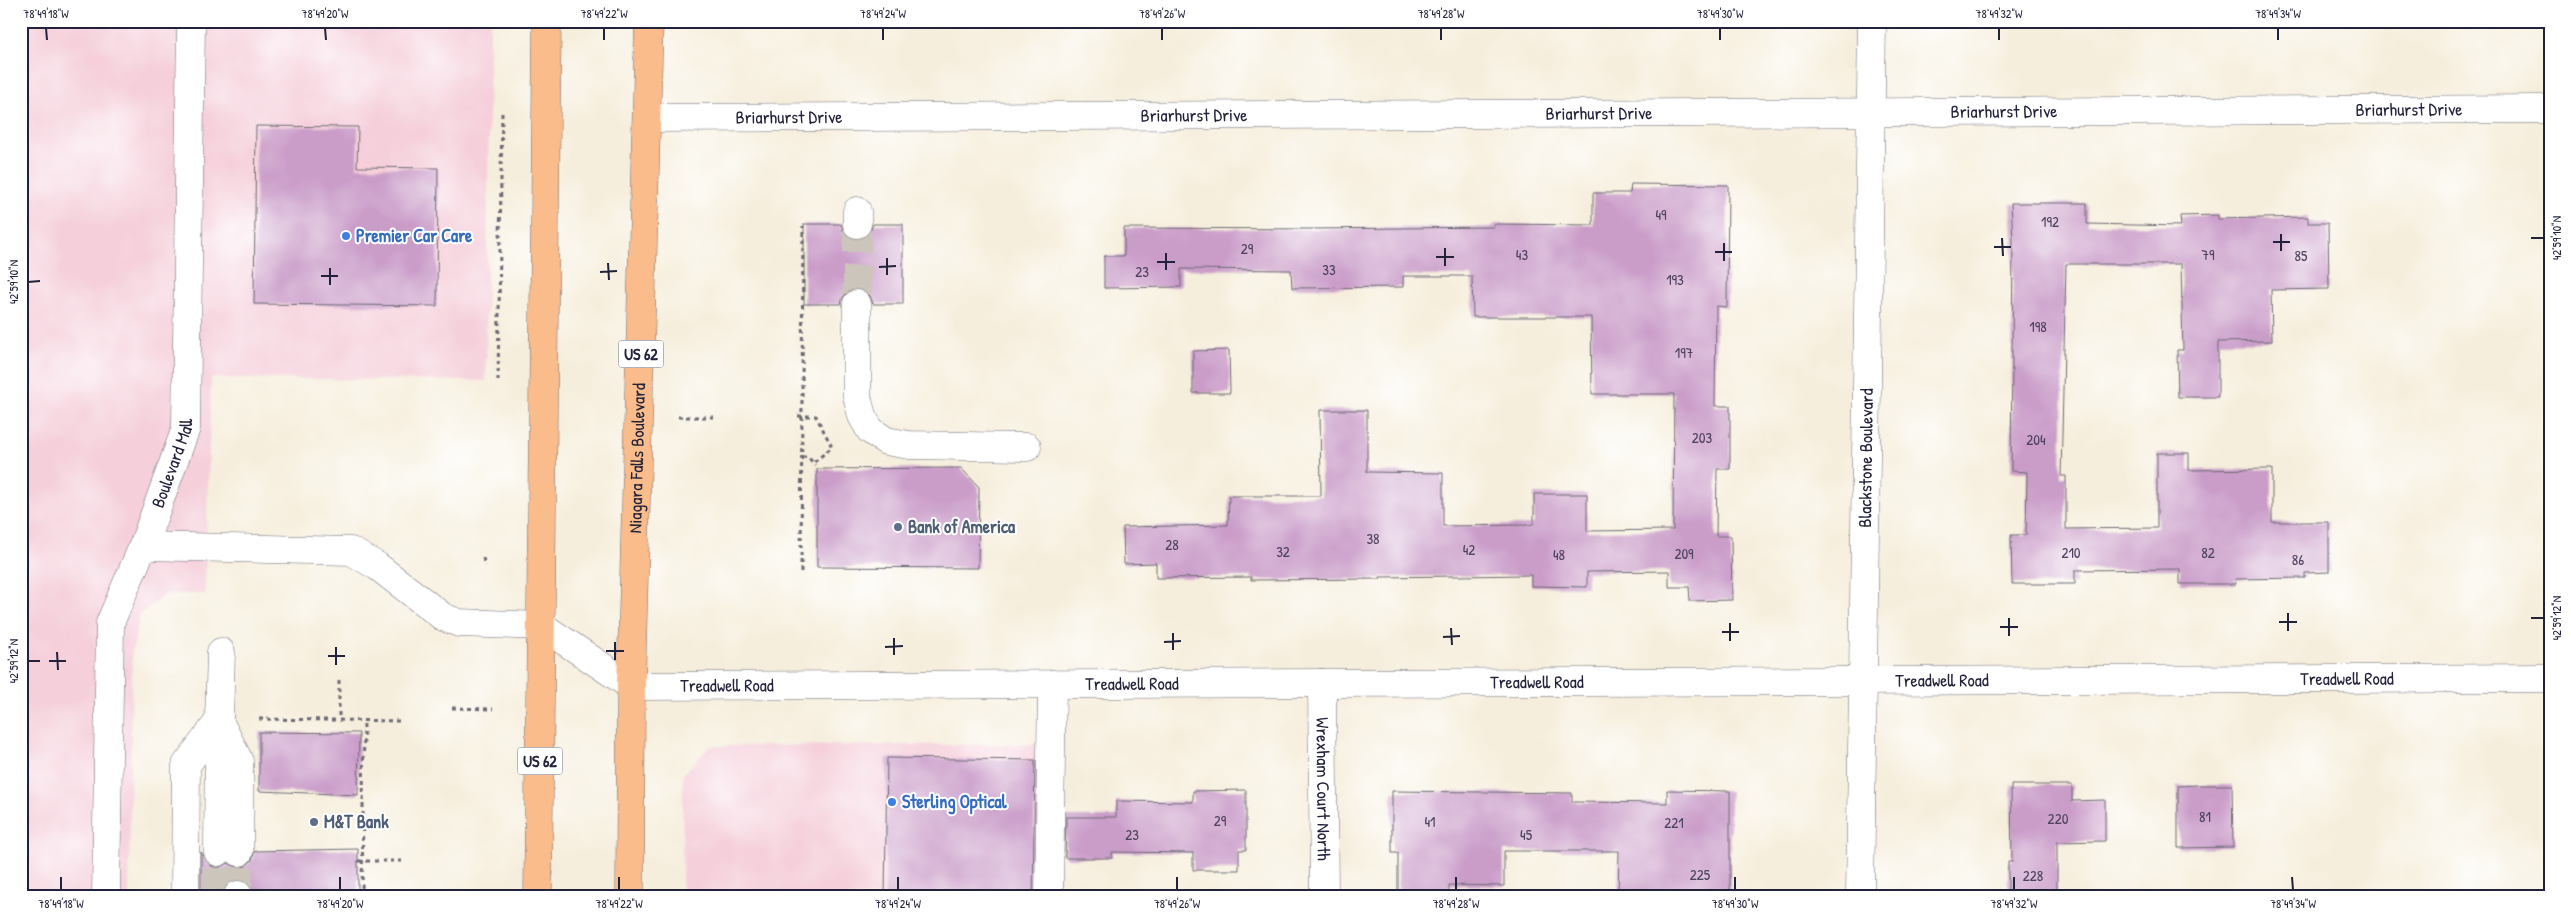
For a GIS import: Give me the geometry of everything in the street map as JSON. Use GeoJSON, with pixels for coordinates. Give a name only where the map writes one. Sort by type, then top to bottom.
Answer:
{"type":"FeatureCollection","features":[{"type":"Feature","properties":{"kind":"main road","name":"US 62"},"geometry":{"type":"LineString","coordinates":[[538,896],[547,21]]}},
{"type":"Feature","properties":{"kind":"main road","name":"Niagara Falls Boulevard"},"geometry":{"type":"LineString","coordinates":[[630,896],[631,686],[648,118],[649,21]]}},
{"type":"Feature","properties":{"kind":"street","name":"Boulevard Mall"},"geometry":{"type":"LineString","coordinates":[[106,896],[110,623],[143,546],[186,428],[191,21]]}},
{"type":"Feature","properties":{"kind":"street","name":"Blackstone Boulevard"},"geometry":{"type":"LineString","coordinates":[[1860,896],[1872,21]]}},
{"type":"Feature","properties":{"kind":"street","name":"Briarhurst Drive"},"geometry":{"type":"LineString","coordinates":[[648,118],[2550,109]]}},
{"type":"Feature","properties":{"kind":"street"},"geometry":{"type":"LineString","coordinates":[[857,304],[857,396],[862,416],[870,430],[886,441],[909,445],[1027,447]]}},
{"type":"Feature","properties":{"kind":"street"},"geometry":{"type":"LineString","coordinates":[[143,546],[352,551],[377,566],[443,617],[459,623],[542,626],[631,686]]}},
{"type":"Feature","properties":{"kind":"street"},"geometry":{"type":"LineString","coordinates":[[221,652],[219,721],[229,852]]}},
{"type":"Feature","properties":{"kind":"street","name":"Treadwell Road"},"geometry":{"type":"LineString","coordinates":[[631,686],[2550,678]]}},
{"type":"Feature","properties":{"kind":"street","name":"Wrexham Court North"},"geometry":{"type":"LineString","coordinates":[[1322,683],[1324,896]]}},
{"type":"Feature","properties":{"kind":"street"},"geometry":{"type":"LineString","coordinates":[[1049,896],[1052,684]]}},
{"type":"Feature","properties":{"kind":"street"},"geometry":{"type":"LineString","coordinates":[[185,896],[186,765],[219,721]]}},
{"type":"Feature","properties":{"kind":"path"},"geometry":{"type":"LineString","coordinates":[[498,381],[502,110]]}},
{"type":"Feature","properties":{"kind":"path"},"geometry":{"type":"LineString","coordinates":[[801,572],[802,457],[800,416],[803,226]]}},
{"type":"Feature","properties":{"kind":"path"},"geometry":{"type":"LineString","coordinates":[[678,416],[716,416]]}},
{"type":"Feature","properties":{"kind":"path"},"geometry":{"type":"LineString","coordinates":[[800,416],[816,416],[832,447],[814,464],[808,457],[802,457]]}},
{"type":"Feature","properties":{"kind":"path"},"geometry":{"type":"LineString","coordinates":[[483,558],[485,566]]}},
{"type":"Feature","properties":{"kind":"path"},"geometry":{"type":"LineString","coordinates":[[339,680],[339,720]]}},
{"type":"Feature","properties":{"kind":"path"},"geometry":{"type":"LineString","coordinates":[[452,708],[493,709]]}},
{"type":"Feature","properties":{"kind":"path"},"geometry":{"type":"LineString","coordinates":[[252,719],[403,721]]}},
{"type":"Feature","properties":{"kind":"path"},"geometry":{"type":"LineString","coordinates":[[362,896],[364,720]]}},
{"type":"Feature","properties":{"kind":"path"},"geometry":{"type":"LineString","coordinates":[[358,861],[403,861]]}},
{"type":"Feature","properties":{"kind":"shaded area"},"geometry":{"type":"Polygon","coordinates":[[[21,21],[490,21],[486,381],[211,378],[205,594],[167,594],[140,614],[132,654],[129,896],[21,896],[21,21]]]}},
{"type":"Feature","properties":{"kind":"shaded area"},"geometry":{"type":"Polygon","coordinates":[[[1059,744],[1058,896],[682,896],[683,774],[710,746],[1059,744]]]}},
{"type":"Feature","properties":{"kind":"building","name":"Premier Car Care"},"geometry":{"type":"Polygon","coordinates":[[[256,126],[358,127],[357,167],[438,168],[437,306],[254,304],[256,126]]]}},
{"type":"Feature","properties":{"kind":"building"},"geometry":{"type":"Polygon","coordinates":[[[1631,184],[1728,185],[1727,307],[1716,306],[1715,406],[1730,406],[1730,469],[1717,469],[1716,536],[1731,536],[1732,600],[1690,601],[1689,587],[1669,587],[1669,571],[1587,572],[1587,587],[1531,586],[1531,575],[1380,577],[1380,579],[1251,580],[1251,577],[1156,578],[1156,563],[1124,564],[1123,527],[1228,525],[1229,496],[1321,496],[1320,410],[1367,410],[1367,472],[1443,473],[1443,526],[1530,525],[1534,523],[1534,494],[1587,494],[1587,531],[1673,530],[1674,394],[1592,394],[1591,317],[1473,317],[1472,276],[1403,276],[1403,287],[1292,288],[1291,270],[1181,269],[1181,287],[1104,288],[1104,256],[1124,256],[1124,228],[1312,229],[1494,227],[1494,224],[1593,225],[1593,193],[1630,193],[1631,184]]]}},
{"type":"Feature","properties":{"kind":"building"},"geometry":{"type":"Polygon","coordinates":[[[2011,203],[2087,203],[2087,224],[2181,226],[2180,216],[2218,215],[2218,219],[2308,217],[2308,223],[2328,223],[2329,289],[2271,290],[2272,341],[2218,342],[2218,397],[2178,397],[2177,350],[2183,350],[2181,264],[2066,264],[2061,476],[2066,476],[2066,529],[2157,528],[2157,453],[2189,453],[2189,470],[2272,469],[2272,522],[2329,522],[2329,572],[2305,573],[2305,578],[2235,579],[2236,584],[2180,584],[2180,569],[2075,570],[2075,584],[2012,584],[2011,535],[2026,535],[2027,472],[2011,471],[2013,240],[2011,203]]]}},
{"type":"Feature","properties":{"kind":"building"},"geometry":{"type":"Polygon","coordinates":[[[804,224],[841,224],[843,231],[849,237],[857,240],[864,238],[870,232],[873,224],[903,224],[903,304],[873,304],[870,296],[864,290],[857,288],[849,291],[843,297],[841,304],[804,304],[804,224]]]}},
{"type":"Feature","properties":{"kind":"building"},"geometry":{"type":"Polygon","coordinates":[[[1229,350],[1230,393],[1193,393],[1193,351],[1229,350]]]}},
{"type":"Feature","properties":{"kind":"building","name":"Bank of America"},"geometry":{"type":"Polygon","coordinates":[[[961,468],[979,487],[978,568],[817,567],[817,469],[961,468]]]}},
{"type":"Feature","properties":{"kind":"building"},"geometry":{"type":"Polygon","coordinates":[[[259,732],[359,733],[358,795],[259,791],[259,732]]]}},
{"type":"Feature","properties":{"kind":"building"},"geometry":{"type":"Polygon","coordinates":[[[887,758],[1035,760],[1033,896],[885,896],[887,758]]]}},
{"type":"Feature","properties":{"kind":"building"},"geometry":{"type":"Polygon","coordinates":[[[2011,785],[2072,785],[2072,801],[2105,800],[2105,841],[2057,842],[2057,896],[2008,896],[2008,862],[2012,862],[2011,785]]]}},
{"type":"Feature","properties":{"kind":"building"},"geometry":{"type":"Polygon","coordinates":[[[2232,785],[2233,847],[2178,848],[2178,786],[2232,785]]]}},
{"type":"Feature","properties":{"kind":"building"},"geometry":{"type":"Polygon","coordinates":[[[1246,790],[1246,850],[1239,850],[1239,870],[1193,870],[1193,853],[1112,852],[1112,858],[1065,858],[1066,817],[1116,817],[1116,801],[1193,802],[1193,791],[1246,790]]]}},
{"type":"Feature","properties":{"kind":"building"},"geometry":{"type":"Polygon","coordinates":[[[1667,790],[1730,791],[1730,896],[1618,896],[1619,851],[1504,851],[1504,886],[1449,885],[1449,896],[1398,896],[1398,853],[1392,853],[1392,791],[1572,793],[1572,802],[1667,803],[1667,790]]]}},
{"type":"Feature","properties":{"kind":"building"},"geometry":{"type":"Polygon","coordinates":[[[358,849],[358,896],[254,895],[251,887],[245,881],[238,879],[231,881],[225,887],[222,896],[201,896],[201,852],[211,866],[218,868],[228,863],[239,868],[246,866],[252,860],[255,851],[358,849]]]}},
{"type":"Feature","properties":{"kind":"tunnel"},"geometry":{"type":"LineString","coordinates":[[857,224],[857,304]]}},
{"type":"Feature","properties":{"kind":"tunnel"},"geometry":{"type":"LineString","coordinates":[[217,896],[218,852]]}},
{"type":"Feature","properties":{"kind":"tunnel"},"geometry":{"type":"LineString","coordinates":[[238,895],[239,852]]}},
{"type":"Feature","properties":{"kind":"place","name":"Premier Car Care"},"geometry":{"type":"Point","coordinates":[346,236]}},
{"type":"Feature","properties":{"kind":"place","name":"Bank of America"},"geometry":{"type":"Point","coordinates":[898,527]}},
{"type":"Feature","properties":{"kind":"place","name":"Sterling Optical"},"geometry":{"type":"Point","coordinates":[892,802]}},
{"type":"Feature","properties":{"kind":"place","name":"M&T Bank"},"geometry":{"type":"Point","coordinates":[314,822]}}]}
